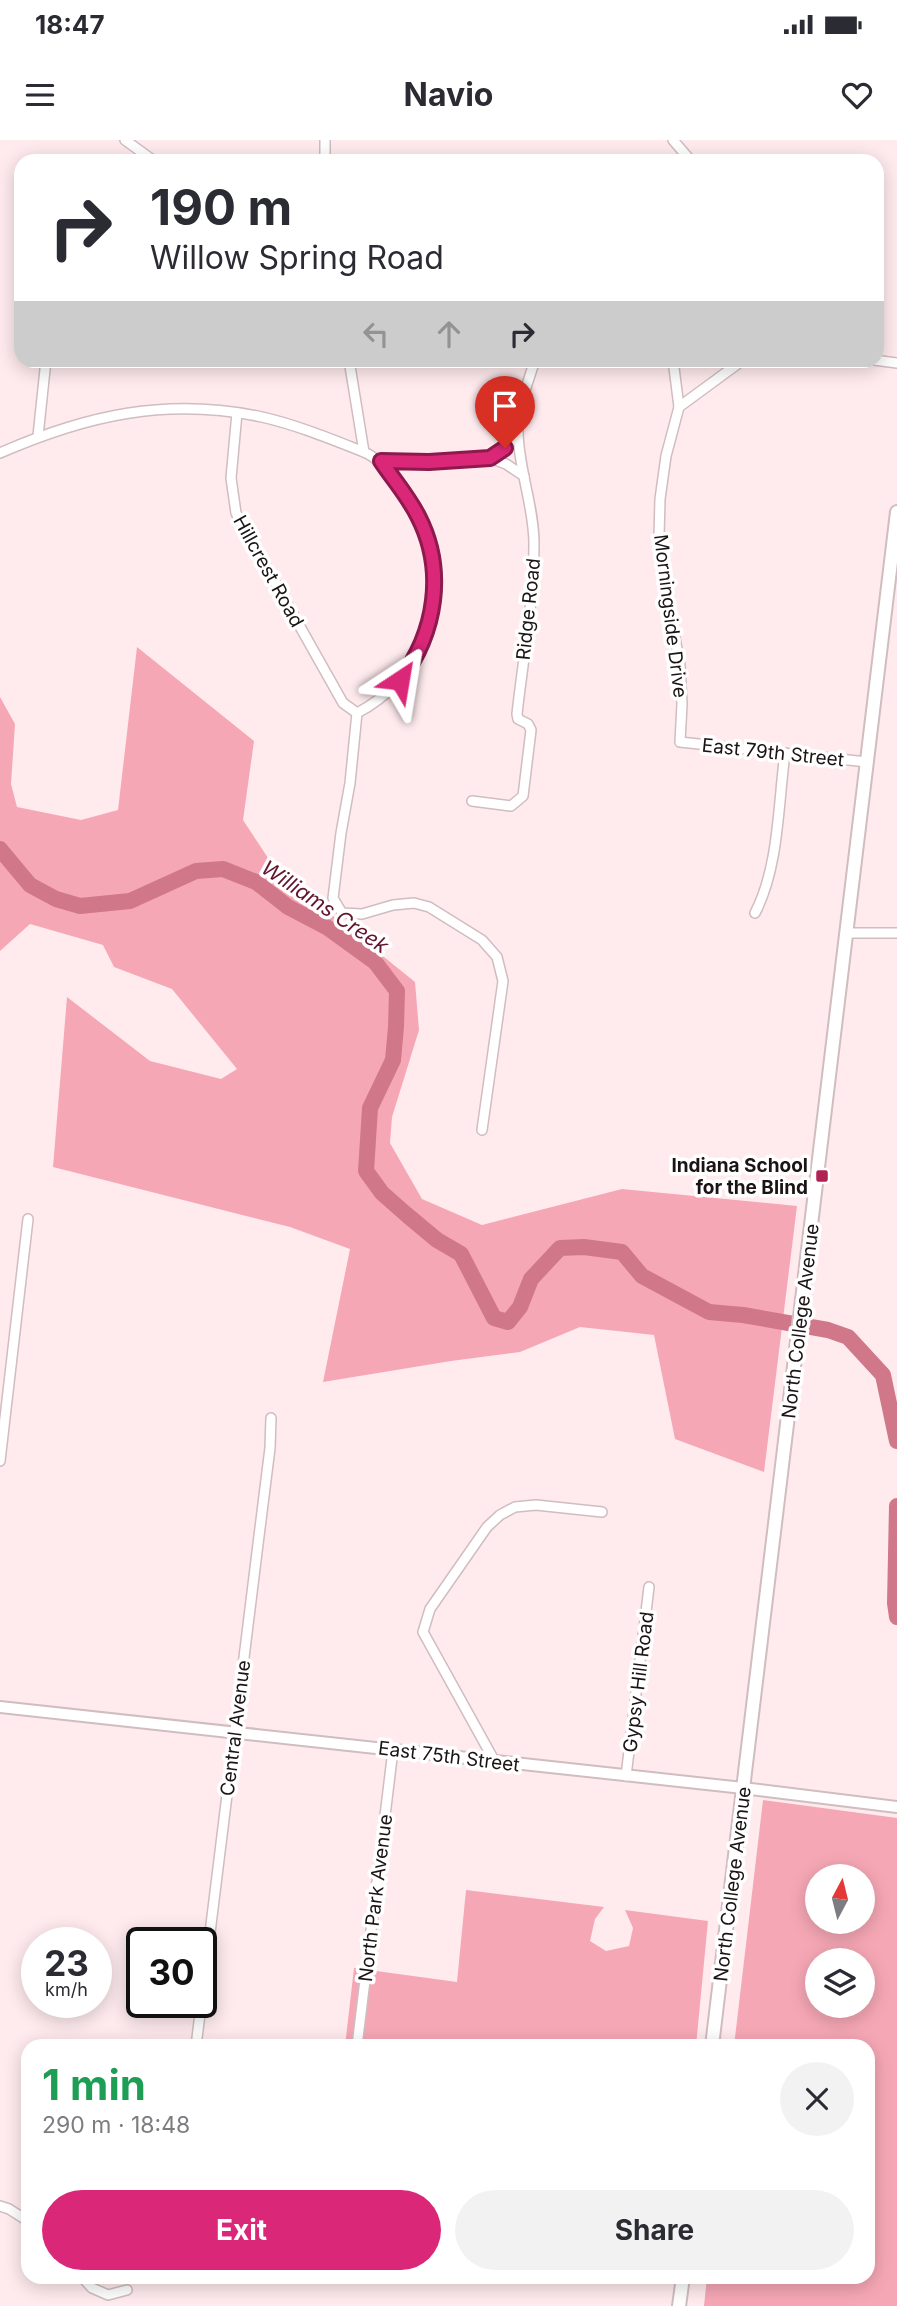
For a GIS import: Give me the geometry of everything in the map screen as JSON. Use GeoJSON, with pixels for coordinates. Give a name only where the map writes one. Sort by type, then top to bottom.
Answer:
{"type":"FeatureCollection","features":[{"type":"Feature","properties":{"kind":"main road","name":"North College Avenue"},"geometry":{"type":"LineString","coordinates":[[713,2039],[897,512]]}},
{"type":"Feature","properties":{"kind":"main road"},"geometry":{"type":"LineString","coordinates":[[679,2306],[682,2284]]}},
{"type":"Feature","properties":{"kind":"street"},"geometry":{"type":"LineString","coordinates":[[673,140],[685,154]]}},
{"type":"Feature","properties":{"kind":"street"},"geometry":{"type":"LineString","coordinates":[[128,141],[141,154]]}},
{"type":"Feature","properties":{"kind":"street"},"geometry":{"type":"LineString","coordinates":[[38,436],[45,368]]}},
{"type":"Feature","properties":{"kind":"street"},"geometry":{"type":"LineString","coordinates":[[350,368],[364,452]]}},
{"type":"Feature","properties":{"kind":"street","name":"Ridge Road"},"geometry":{"type":"LineString","coordinates":[[472,801],[511,806],[523,796],[531,730],[528,724],[518,719],[517,714],[534,547],[531,504],[518,433],[533,368]]}},
{"type":"Feature","properties":{"kind":"street","name":"Morningside Drive"},"geometry":{"type":"LineString","coordinates":[[674,368],[679,407],[666,456],[659,530],[664,578],[680,665],[680,742]]}},
{"type":"Feature","properties":{"kind":"street"},"geometry":{"type":"LineString","coordinates":[[679,407],[732,368]]}},
{"type":"Feature","properties":{"kind":"street"},"geometry":{"type":"LineString","coordinates":[[0,453],[38,436],[87,420],[137,411],[202,409],[237,413],[294,426],[381,461],[429,462],[490,458],[506,464],[524,476]]}},
{"type":"Feature","properties":{"kind":"street","name":"Hillcrest Road"},"geometry":{"type":"LineString","coordinates":[[237,413],[231,478],[236,513],[343,703],[357,713]]}},
{"type":"Feature","properties":{"kind":"street"},"geometry":{"type":"LineString","coordinates":[[490,458],[505,448],[518,433]]}},
{"type":"Feature","properties":{"kind":"street"},"geometry":{"type":"LineString","coordinates":[[381,461],[409,501],[425,531],[433,560],[434,596],[425,636],[410,665],[386,693],[357,713],[333,898],[342,913],[362,914],[393,905],[414,903],[429,907],[482,940],[497,957],[503,981],[482,1130]]}},
{"type":"Feature","properties":{"kind":"street","name":"East 79th Street"},"geometry":{"type":"LineString","coordinates":[[680,742],[867,762]]}},
{"type":"Feature","properties":{"kind":"street"},"geometry":{"type":"LineString","coordinates":[[755,913],[764,896],[771,870],[785,753]]}},
{"type":"Feature","properties":{"kind":"street"},"geometry":{"type":"LineString","coordinates":[[846,933],[897,933]]}},
{"type":"Feature","properties":{"kind":"street"},"geometry":{"type":"LineString","coordinates":[[0,1461],[28,1219]]}},
{"type":"Feature","properties":{"kind":"street","name":"Central Avenue"},"geometry":{"type":"LineString","coordinates":[[197,2038],[270,1448],[271,1418]]}},
{"type":"Feature","properties":{"kind":"street"},"geometry":{"type":"LineString","coordinates":[[495,1762],[423,1632],[430,1609],[487,1527],[499,1515],[515,1507],[536,1504],[602,1512]]}},
{"type":"Feature","properties":{"kind":"street","name":"Gypsy Hill Road"},"geometry":{"type":"LineString","coordinates":[[626,1776],[649,1587]]}},
{"type":"Feature","properties":{"kind":"street","name":"East 75th Street"},"geometry":{"type":"LineString","coordinates":[[0,1707],[897,1807]]}},
{"type":"Feature","properties":{"kind":"street","name":"North Park Avenue"},"geometry":{"type":"LineString","coordinates":[[358,2039],[393,1750]]}},
{"type":"Feature","properties":{"kind":"street"},"geometry":{"type":"LineString","coordinates":[[0,2206],[9,2208],[21,2216]]}},
{"type":"Feature","properties":{"kind":"street"},"geometry":{"type":"LineString","coordinates":[[89,2284],[108,2295],[127,2290]]}},
{"type":"Feature","properties":{"kind":"shaded area"},"geometry":{"type":"Polygon","coordinates":[[[137,647],[254,741],[243,820],[276,870],[415,982],[419,1030],[392,1117],[390,1143],[422,1199],[482,1225],[622,1189],[797,1206],[764,1472],[675,1439],[654,1335],[580,1327],[520,1352],[323,1382],[350,1249],[290,1227],[53,1167],[67,997],[150,1061],[221,1079],[237,1069],[172,989],[114,967],[103,945],[30,924],[0,951],[0,697],[15,724],[11,784],[17,807],[81,820],[118,810],[137,647]]]}},
{"type":"Feature","properties":{"kind":"shaded area"},"geometry":{"type":"Polygon","coordinates":[[[763,1800],[897,1818],[897,2306],[704,2306],[706,2284],[875,2284],[875,2039],[735,2039],[763,1800]]]}},
{"type":"Feature","properties":{"kind":"shaded area"},"geometry":{"type":"Polygon","coordinates":[[[466,1890],[604,1907],[595,1919],[590,1941],[606,1951],[629,1946],[633,1928],[625,1910],[708,1921],[697,2039],[346,2039],[354,1968],[457,1982],[466,1890]]]}},
{"type":"Feature","properties":{"kind":"waterway","name":"Williams Creek"},"geometry":{"type":"LineString","coordinates":[[0,849],[30,885],[56,899],[80,906],[130,901],[196,871],[223,869],[256,882],[288,907],[328,928],[375,962],[397,991],[396,1027],[393,1060],[370,1108],[366,1171],[382,1193],[407,1215],[437,1240],[461,1254],[494,1318],[508,1322],[520,1307],[531,1279],[560,1248],[584,1247],[622,1252],[642,1276],[709,1312],[743,1315],[828,1330],[848,1337],[883,1375],[897,1441]]}},
{"type":"Feature","properties":{"kind":"waterway","name":"Williams Creek"},"geometry":{"type":"LineString","coordinates":[[897,1506],[897,1617]]}},
{"type":"Feature","properties":{"kind":"place","name":"Indiana School for the Blind"},"geometry":{"type":"Point","coordinates":[822,1176]}},
{"type":"Feature","properties":{"kind":"route"},"geometry":{"type":"LineString","coordinates":[[400,680],[415,657],[429,624],[435,587],[434,569],[429,543],[419,518],[381,461],[464,461],[490,458],[505,448]]}}]}
